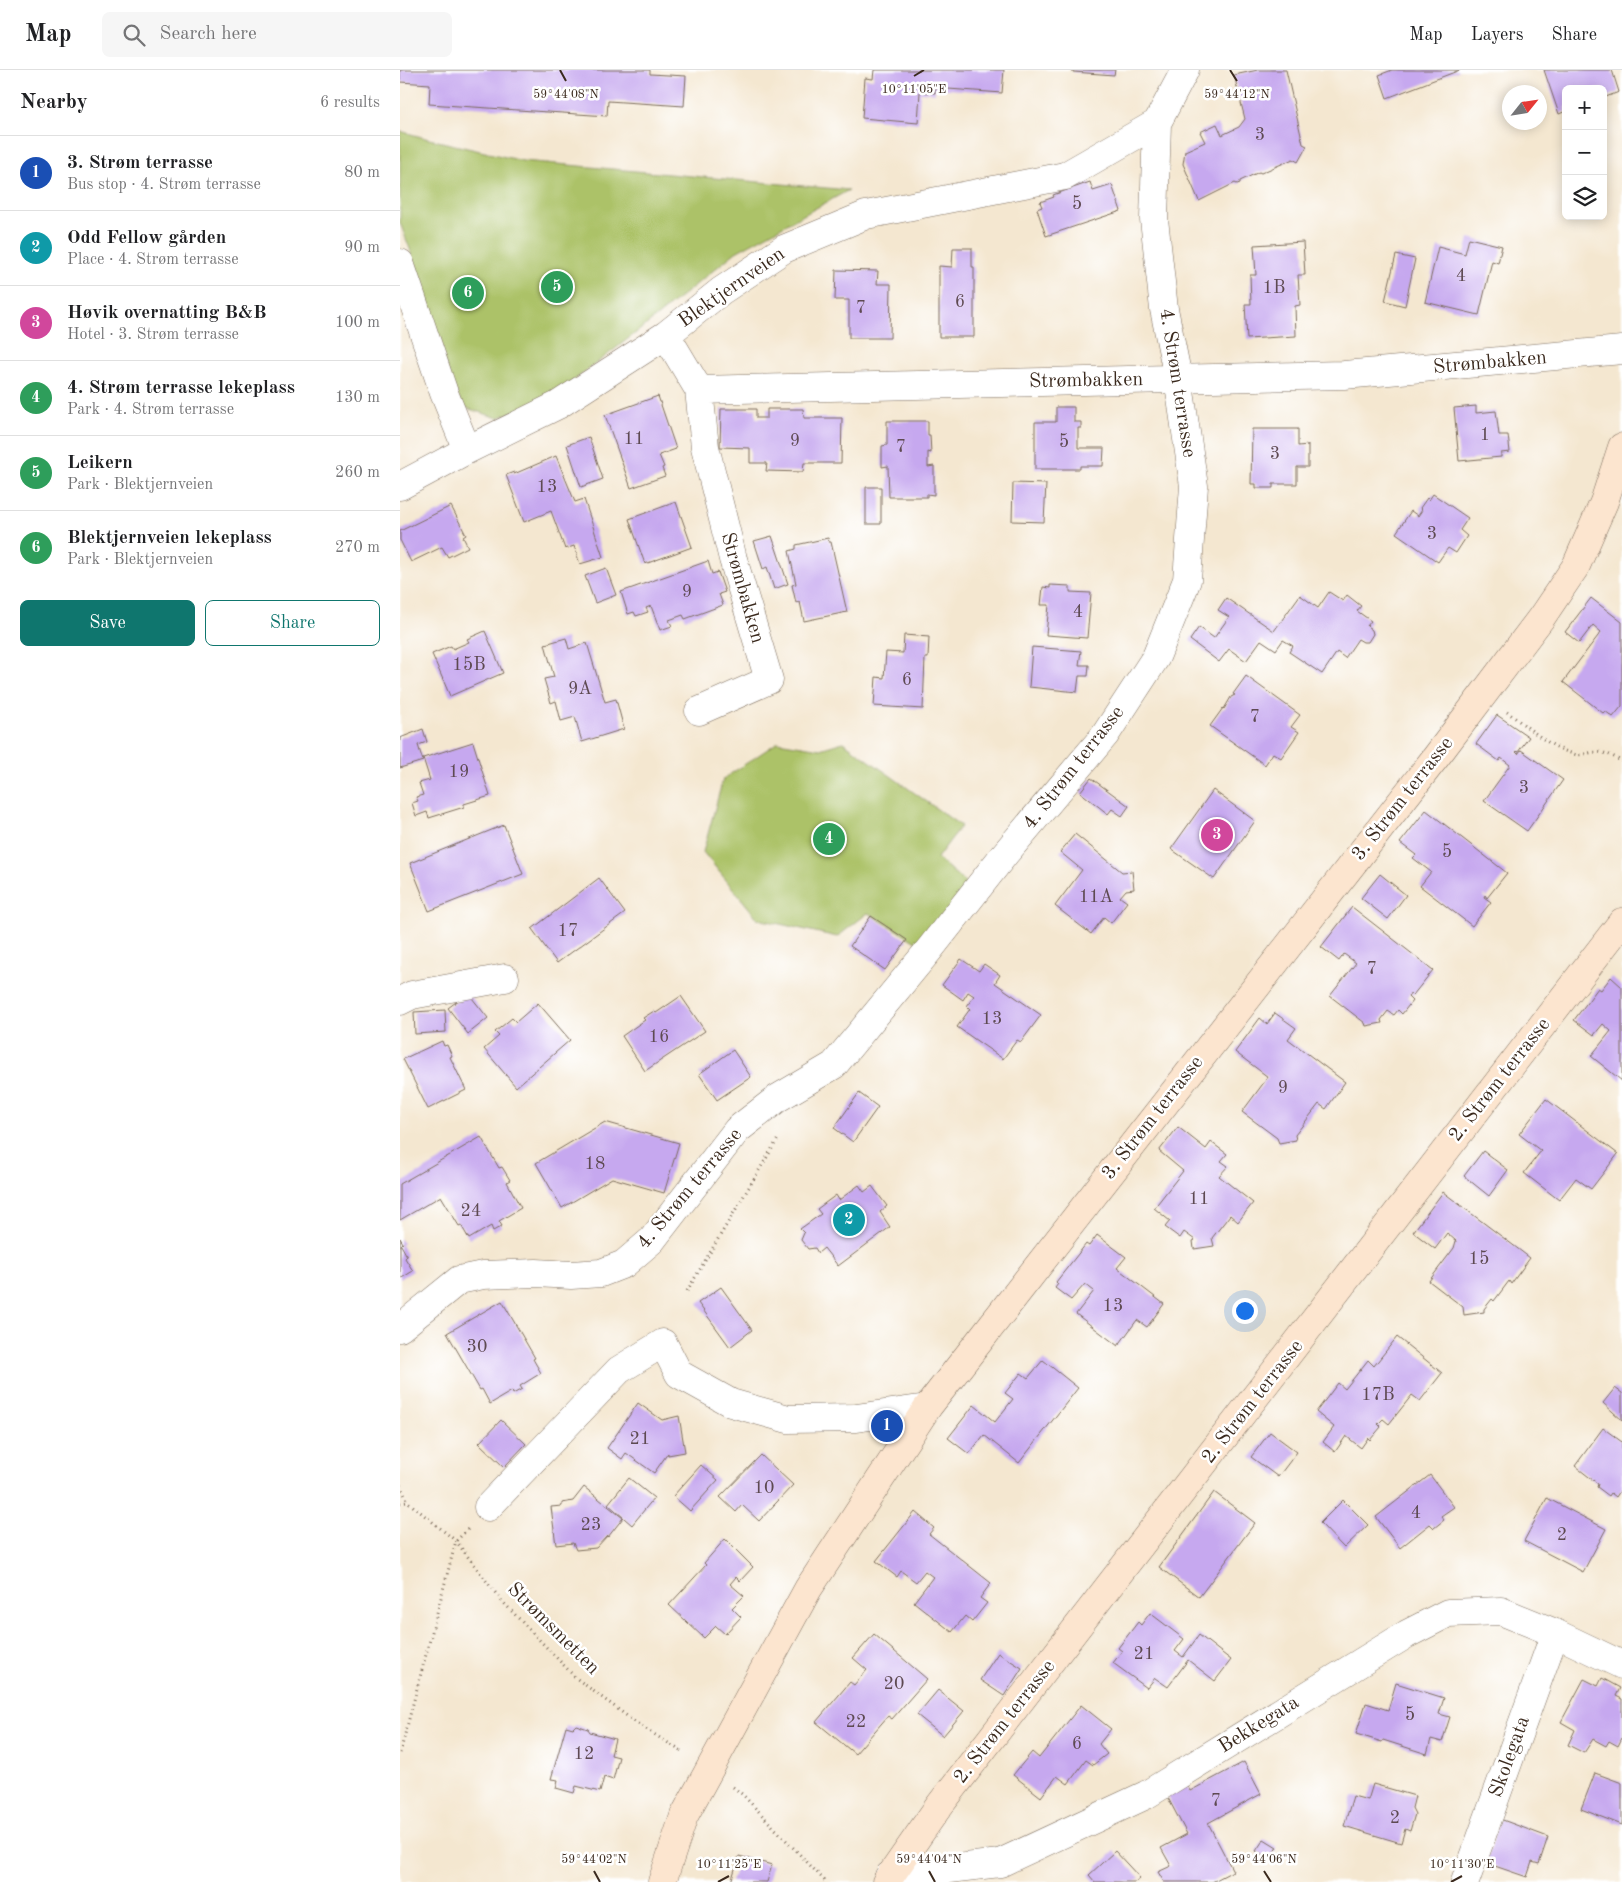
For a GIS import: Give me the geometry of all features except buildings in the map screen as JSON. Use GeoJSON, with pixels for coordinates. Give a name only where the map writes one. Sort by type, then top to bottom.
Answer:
{"type":"FeatureCollection","features":[{"type":"Feature","properties":{"kind":"main road","name":"3. Strøm terrasse"},"geometry":{"type":"LineString","coordinates":[[662,1882],[700,1763],[808,1589],[927,1408],[1436,757],[1541,618],[1576,566],[1604,502],[1622,447]]}},
{"type":"Feature","properties":{"kind":"main road","name":"2. Strøm terrasse"},"geometry":{"type":"LineString","coordinates":[[888,1879],[939,1806],[1622,922]]}},
{"type":"Feature","properties":{"kind":"street"},"geometry":{"type":"LineString","coordinates":[[1157,123],[1186,70]]}},
{"type":"Feature","properties":{"kind":"street","name":"Blektjernveien"},"geometry":{"type":"LineString","coordinates":[[400,486],[558,405],[666,336],[721,291],[784,249],[866,214],[1065,176],[1157,123]]}},
{"type":"Feature","properties":{"kind":"street","name":"4. Strøm terrasse"},"geometry":{"type":"LineString","coordinates":[[400,1328],[459,1280],[483,1275],[601,1273],[624,1264],[652,1240],[737,1130],[778,1098],[834,1065],[1105,734],[1156,657],[1187,580],[1194,486],[1178,378],[1164,309],[1154,219],[1157,123]]}},
{"type":"Feature","properties":{"kind":"street"},"geometry":{"type":"LineString","coordinates":[[400,263],[444,393],[467,450]]}},
{"type":"Feature","properties":{"kind":"street","name":"Strømbakken"},"geometry":{"type":"LineString","coordinates":[[666,336],[698,390],[707,456],[733,559],[769,680],[699,711]]}},
{"type":"Feature","properties":{"kind":"street","name":"Strømbakken"},"geometry":{"type":"LineString","coordinates":[[698,390],[1344,375],[1622,350]]}},
{"type":"Feature","properties":{"kind":"street"},"geometry":{"type":"LineString","coordinates":[[400,1001],[412,995],[504,978]]}},
{"type":"Feature","properties":{"kind":"street"},"geometry":{"type":"LineString","coordinates":[[488,1507],[619,1370],[663,1343],[680,1374],[731,1403],[788,1419],[856,1418],[927,1408]]}},
{"type":"Feature","properties":{"kind":"street","name":"Bekkegata"},"geometry":{"type":"LineString","coordinates":[[888,1879],[1000,1864],[1146,1795],[1407,1634],[1448,1613],[1500,1611],[1555,1633],[1622,1665]]}},
{"type":"Feature","properties":{"kind":"street","name":"Skolegata"},"geometry":{"type":"LineString","coordinates":[[1465,1882],[1555,1633]]}},
{"type":"Feature","properties":{"kind":"path"},"geometry":{"type":"LineString","coordinates":[[1501,707],[1552,744],[1569,753],[1576,755],[1599,752],[1607,753],[1622,762]]}},
{"type":"Feature","properties":{"kind":"path","name":"4. Strøm terrasse"},"geometry":{"type":"LineString","coordinates":[[687,1291],[780,1136]]}},
{"type":"Feature","properties":{"kind":"path","name":"Strømsmetten"},"geometry":{"type":"LineString","coordinates":[[400,1485],[408,1502],[456,1541],[500,1598],[576,1678],[659,1738],[700,1763],[742,1794],[826,1882]]}},
{"type":"Feature","properties":{"kind":"path"},"geometry":{"type":"LineString","coordinates":[[400,1502],[408,1502]]}},
{"type":"Feature","properties":{"kind":"path"},"geometry":{"type":"LineString","coordinates":[[400,1753],[456,1541],[488,1507]]}},
{"type":"Feature","properties":{"kind":"green space"},"geometry":{"type":"Polygon","coordinates":[[[400,131],[523,161],[849,190],[736,252],[650,322],[559,392],[498,418],[463,407],[449,377],[410,249],[400,223],[400,131]]]}},
{"type":"Feature","properties":{"kind":"green space"},"geometry":{"type":"Polygon","coordinates":[[[778,742],[820,749],[843,742],[961,826],[937,858],[975,891],[929,950],[868,913],[837,937],[758,919],[703,852],[723,779],[778,742]]]}},
{"type":"Feature","properties":{"kind":"place","name":"Leikern"},"geometry":{"type":"Point","coordinates":[557,287]}},
{"type":"Feature","properties":{"kind":"place","name":"Blektjernveien lekeplass"},"geometry":{"type":"Point","coordinates":[468,293]}},
{"type":"Feature","properties":{"kind":"place","name":"Høvik overnatting B&B"},"geometry":{"type":"Point","coordinates":[1217,835]}},
{"type":"Feature","properties":{"kind":"place","name":"4. Strøm terrasse lekeplass"},"geometry":{"type":"Point","coordinates":[829,839]}},
{"type":"Feature","properties":{"kind":"place","name":"Odd Fellow gården"},"geometry":{"type":"Point","coordinates":[849,1220]}},
{"type":"Feature","properties":{"kind":"place","name":"3. Strøm terrasse"},"geometry":{"type":"Point","coordinates":[887,1426]}}]}
